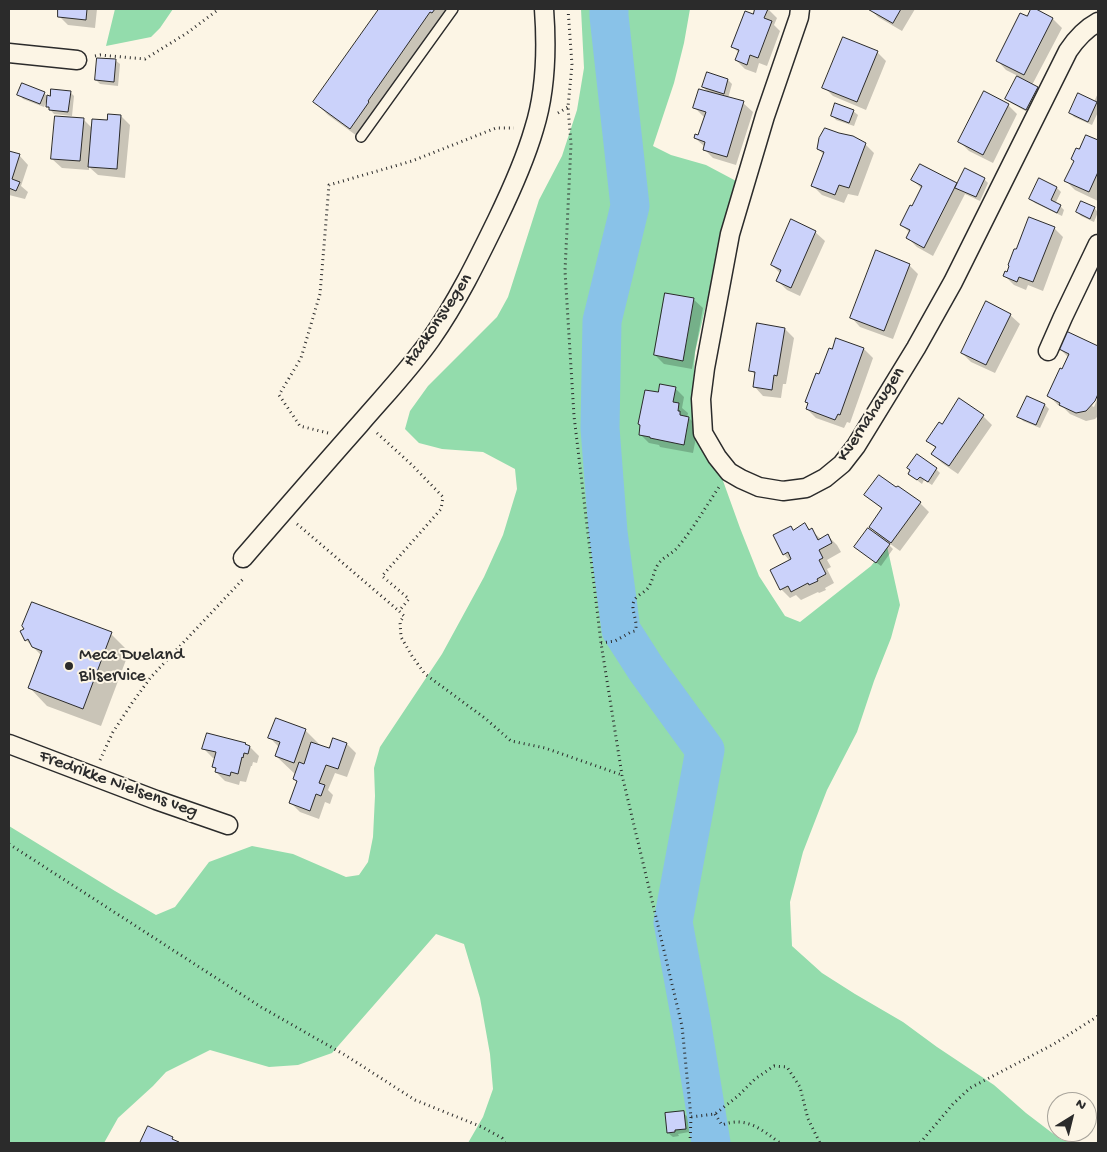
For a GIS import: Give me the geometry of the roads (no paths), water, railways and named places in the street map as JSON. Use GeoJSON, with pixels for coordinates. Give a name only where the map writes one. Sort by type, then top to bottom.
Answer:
{"type":"FeatureCollection","features":[{"type":"Feature","properties":{"kind":"street","name":"Haakonsvegen"},"geometry":{"type":"LineString","coordinates":[[246,565],[348,438],[430,341],[475,267],[506,202],[535,129],[541,102],[545,65],[544,9]]}},
{"type":"Feature","properties":{"kind":"street","name":"Kvernahaugen"},"geometry":{"type":"LineString","coordinates":[[800,9],[799,17],[765,116],[730,234],[701,399],[703,433],[717,457],[729,472],[759,487],[783,491],[806,488],[826,478],[842,464],[856,446],[953,282],[1068,51],[1076,39],[1090,26],[1098,22]]}},
{"type":"Feature","properties":{"kind":"street"},"geometry":{"type":"LineString","coordinates":[[9,53],[77,60]]}},
{"type":"Feature","properties":{"kind":"street"},"geometry":{"type":"LineString","coordinates":[[1048,351],[1098,244]]}},
{"type":"Feature","properties":{"kind":"street","name":"Fredrikke Nielsens veg"},"geometry":{"type":"LineString","coordinates":[[9,744],[156,800],[228,825]]}},
{"type":"Feature","properties":{"kind":"lane"},"geometry":{"type":"LineString","coordinates":[[361,136],[453,9]]}},
{"type":"Feature","properties":{"kind":"waterway"},"geometry":{"type":"LineString","coordinates":[[609,9],[630,206],[602,321],[600,428],[608,532],[621,630],[646,669],[705,750],[673,922],[711,1143]]}},
{"type":"Feature","properties":{"kind":"place","name":"Meca Dueland Bilservice"},"geometry":{"type":"Point","coordinates":[69,666]}}]}
